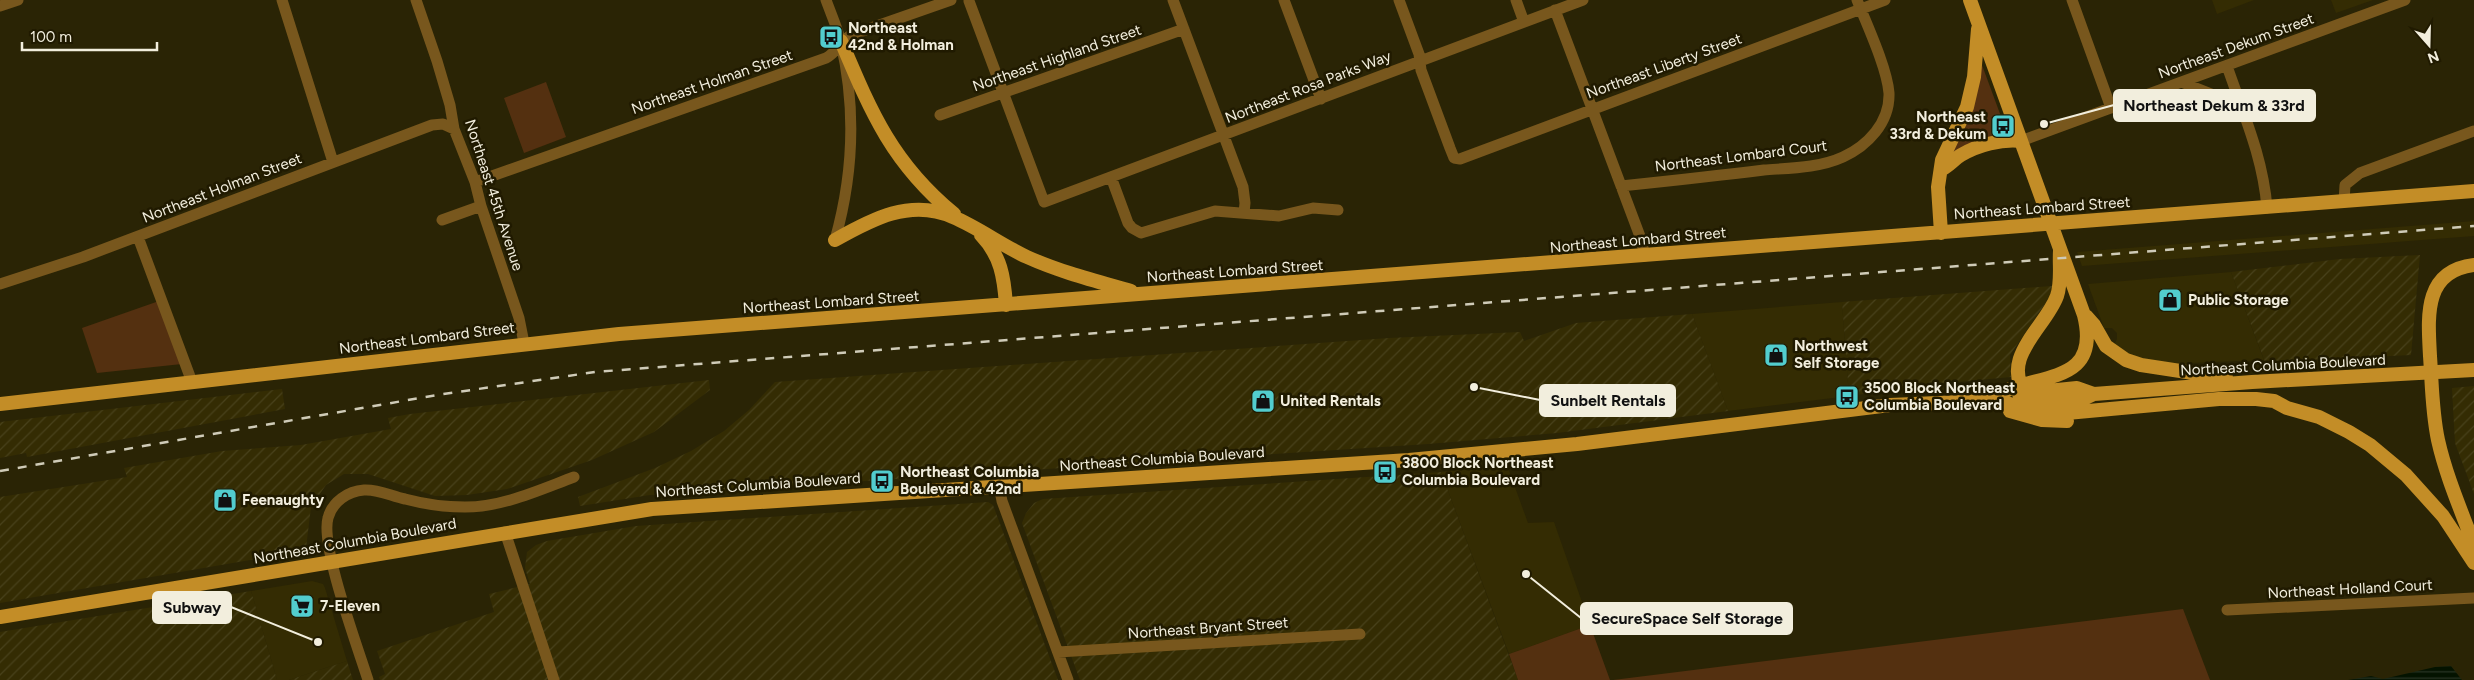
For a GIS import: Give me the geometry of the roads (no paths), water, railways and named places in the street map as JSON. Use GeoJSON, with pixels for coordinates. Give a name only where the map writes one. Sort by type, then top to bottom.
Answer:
{"type":"FeatureCollection","features":[{"type":"Feature","properties":{"kind":"main road"},"geometry":{"type":"LineString","coordinates":[[1970,0],[2084,315],[2087,330],[2086,350],[2079,363],[2068,372],[2008,390],[1986,401]]}},
{"type":"Feature","properties":{"kind":"main road"},"geometry":{"type":"LineString","coordinates":[[1941,232],[1938,187],[1942,160],[1963,117],[1971,93],[1979,26]]}},
{"type":"Feature","properties":{"kind":"main road"},"geometry":{"type":"LineString","coordinates":[[841,41],[869,107],[890,144],[929,191],[983,237],[997,256],[1004,277],[1006,305]]}},
{"type":"Feature","properties":{"kind":"main road"},"geometry":{"type":"LineString","coordinates":[[1942,169],[1951,165],[1961,155],[2003,139],[2021,141]]}},
{"type":"Feature","properties":{"kind":"main road","name":"Northeast Lombard Street"},"geometry":{"type":"LineString","coordinates":[[0,404],[524,344],[2474,191]]}},
{"type":"Feature","properties":{"kind":"main road"},"geometry":{"type":"LineString","coordinates":[[835,240],[870,220],[905,210],[941,212],[966,223],[1028,257],[1079,276],[1143,294]]}},
{"type":"Feature","properties":{"kind":"main road"},"geometry":{"type":"LineString","coordinates":[[2060,251],[2060,282],[2057,298],[2024,349],[2019,364],[2020,383],[2032,401],[2052,412],[2219,399],[2264,400],[2333,423],[2388,458],[2432,503],[2474,563]]}},
{"type":"Feature","properties":{"kind":"main road"},"geometry":{"type":"LineString","coordinates":[[2474,265],[2456,270],[2440,282],[2430,301],[2428,322],[2433,406],[2438,439],[2445,465],[2474,545]]}},
{"type":"Feature","properties":{"kind":"main road"},"geometry":{"type":"LineString","coordinates":[[2084,315],[2094,325],[2106,346],[2126,360],[2141,365],[2191,371],[2249,382]]}},
{"type":"Feature","properties":{"kind":"main road"},"geometry":{"type":"LineString","coordinates":[[2452,371],[2474,363]]}},
{"type":"Feature","properties":{"kind":"main road","name":"Northeast Columbia Boulevard"},"geometry":{"type":"LineString","coordinates":[[0,617],[505,532],[664,508],[1480,454],[1616,440],[1890,405],[2002,402],[2020,394],[2077,388],[2094,394],[2249,382],[2474,370]]}},
{"type":"Feature","properties":{"kind":"main road"},"geometry":{"type":"LineString","coordinates":[[2219,399],[2249,382]]}},
{"type":"Feature","properties":{"kind":"main road"},"geometry":{"type":"LineString","coordinates":[[1986,401],[2020,415],[2042,420],[2059,421],[2238,406],[2287,408]]}},
{"type":"Feature","properties":{"kind":"street"},"geometry":{"type":"LineString","coordinates":[[0,6],[18,0]]}},
{"type":"Feature","properties":{"kind":"street"},"geometry":{"type":"LineString","coordinates":[[282,0],[333,162]]}},
{"type":"Feature","properties":{"kind":"street","name":"Northeast 45th Avenue"},"geometry":{"type":"LineString","coordinates":[[416,0],[452,111],[454,129],[475,182],[481,206],[519,318],[524,344]]}},
{"type":"Feature","properties":{"kind":"street"},"geometry":{"type":"LineString","coordinates":[[826,0],[841,41],[846,70],[850,150],[848,182],[835,240]]}},
{"type":"Feature","properties":{"kind":"street","name":"Northeast Holman Street"},"geometry":{"type":"LineString","coordinates":[[475,182],[826,58],[832,55],[841,41],[850,35],[951,0]]}},
{"type":"Feature","properties":{"kind":"street"},"geometry":{"type":"LineString","coordinates":[[968,0],[1004,93]]}},
{"type":"Feature","properties":{"kind":"street"},"geometry":{"type":"LineString","coordinates":[[1173,0],[1243,188],[1246,203],[1244,213]]}},
{"type":"Feature","properties":{"kind":"street"},"geometry":{"type":"LineString","coordinates":[[1284,0],[1320,99]]}},
{"type":"Feature","properties":{"kind":"street"},"geometry":{"type":"LineString","coordinates":[[1399,0],[1420,61]]}},
{"type":"Feature","properties":{"kind":"street"},"geometry":{"type":"LineString","coordinates":[[1516,0],[1524,22]]}},
{"type":"Feature","properties":{"kind":"street","name":"Northeast Rosa Parks Way"},"geometry":{"type":"LineString","coordinates":[[1004,93],[1044,202],[1583,0]]}},
{"type":"Feature","properties":{"kind":"street","name":"Northeast Liberty Street"},"geometry":{"type":"LineString","coordinates":[[1420,61],[1421,70],[1454,158],[1460,159],[1859,5],[1884,0]]}},
{"type":"Feature","properties":{"kind":"street"},"geometry":{"type":"LineString","coordinates":[[2072,0],[2111,108]]}},
{"type":"Feature","properties":{"kind":"street","name":"Northeast Dekum Street"},"geometry":{"type":"LineString","coordinates":[[2021,141],[2405,0]]}},
{"type":"Feature","properties":{"kind":"street","name":"Northeast Lombard Court"},"geometry":{"type":"LineString","coordinates":[[1621,186],[1810,166],[1833,161],[1861,146],[1882,122],[1889,94],[1884,74],[1859,5]]}},
{"type":"Feature","properties":{"kind":"street"},"geometry":{"type":"LineString","coordinates":[[1555,10],[1641,239],[1645,256]]}},
{"type":"Feature","properties":{"kind":"street","name":"Northeast Highland Street"},"geometry":{"type":"LineString","coordinates":[[940,115],[1184,29]]}},
{"type":"Feature","properties":{"kind":"street"},"geometry":{"type":"LineString","coordinates":[[2227,66],[2262,169],[2267,208]]}},
{"type":"Feature","properties":{"kind":"street"},"geometry":{"type":"LineString","coordinates":[[2181,82],[2219,97],[2244,115]]}},
{"type":"Feature","properties":{"kind":"street","name":"Northeast Holman Street"},"geometry":{"type":"LineString","coordinates":[[0,284],[138,237],[432,125],[443,124],[454,129]]}},
{"type":"Feature","properties":{"kind":"street"},"geometry":{"type":"LineString","coordinates":[[2344,202],[2345,185],[2360,173],[2474,130]]}},
{"type":"Feature","properties":{"kind":"street"},"geometry":{"type":"LineString","coordinates":[[1111,177],[1128,223],[1132,228],[1141,233],[1210,212],[1279,216],[1313,208],[1338,210]]}},
{"type":"Feature","properties":{"kind":"street"},"geometry":{"type":"LineString","coordinates":[[442,220],[481,206]]}},
{"type":"Feature","properties":{"kind":"street"},"geometry":{"type":"LineString","coordinates":[[138,237],[192,382]]}},
{"type":"Feature","properties":{"kind":"street"},"geometry":{"type":"LineString","coordinates":[[368,680],[333,561],[327,529],[328,518],[339,500],[356,491],[375,490],[416,502],[466,507],[507,501],[574,477]]}},
{"type":"Feature","properties":{"kind":"street"},"geometry":{"type":"LineString","coordinates":[[999,486],[1002,501],[1068,680]]}},
{"type":"Feature","properties":{"kind":"street"},"geometry":{"type":"LineString","coordinates":[[505,532],[554,680]]}},
{"type":"Feature","properties":{"kind":"street","name":"Northeast Holland Court"},"geometry":{"type":"LineString","coordinates":[[2227,610],[2474,598]]}},
{"type":"Feature","properties":{"kind":"street","name":"Northeast Bryant Street"},"geometry":{"type":"LineString","coordinates":[[1058,652],[1360,634]]}},
{"type":"Feature","properties":{"kind":"railway"},"geometry":{"type":"LineString","coordinates":[[0,471],[437,395],[595,372],[2474,226]]}},
{"type":"Feature","properties":{"kind":"place","name":"Northeast 42nd & Holman"},"geometry":{"type":"Point","coordinates":[831,37]}},
{"type":"Feature","properties":{"kind":"place","name":"Northeast Dekum & 33rd"},"geometry":{"type":"Point","coordinates":[2044,124]}},
{"type":"Feature","properties":{"kind":"place","name":"Northeast 33rd & Dekum"},"geometry":{"type":"Point","coordinates":[2003,126]}},
{"type":"Feature","properties":{"kind":"place","name":"Public Storage"},"geometry":{"type":"Point","coordinates":[2170,300]}},
{"type":"Feature","properties":{"kind":"place","name":"Northwest Self Storage"},"geometry":{"type":"Point","coordinates":[1776,355]}},
{"type":"Feature","properties":{"kind":"place","name":"Sunbelt Rentals"},"geometry":{"type":"Point","coordinates":[1474,387]}},
{"type":"Feature","properties":{"kind":"place","name":"3500 Block Northeast Columbia Boulevard"},"geometry":{"type":"Point","coordinates":[1847,397]}},
{"type":"Feature","properties":{"kind":"place","name":"United Rentals"},"geometry":{"type":"Point","coordinates":[1263,401]}},
{"type":"Feature","properties":{"kind":"place","name":"3800 Block Northeast Columbia Boulevard"},"geometry":{"type":"Point","coordinates":[1385,472]}},
{"type":"Feature","properties":{"kind":"place","name":"Northeast Columbia Boulevard & 42nd"},"geometry":{"type":"Point","coordinates":[882,481]}},
{"type":"Feature","properties":{"kind":"place","name":"Feenaughty"},"geometry":{"type":"Point","coordinates":[225,500]}},
{"type":"Feature","properties":{"kind":"place","name":"SecureSpace Self Storage"},"geometry":{"type":"Point","coordinates":[1526,574]}},
{"type":"Feature","properties":{"kind":"place","name":"7-Eleven"},"geometry":{"type":"Point","coordinates":[302,606]}},
{"type":"Feature","properties":{"kind":"place","name":"Subway"},"geometry":{"type":"Point","coordinates":[318,642]}}]}
